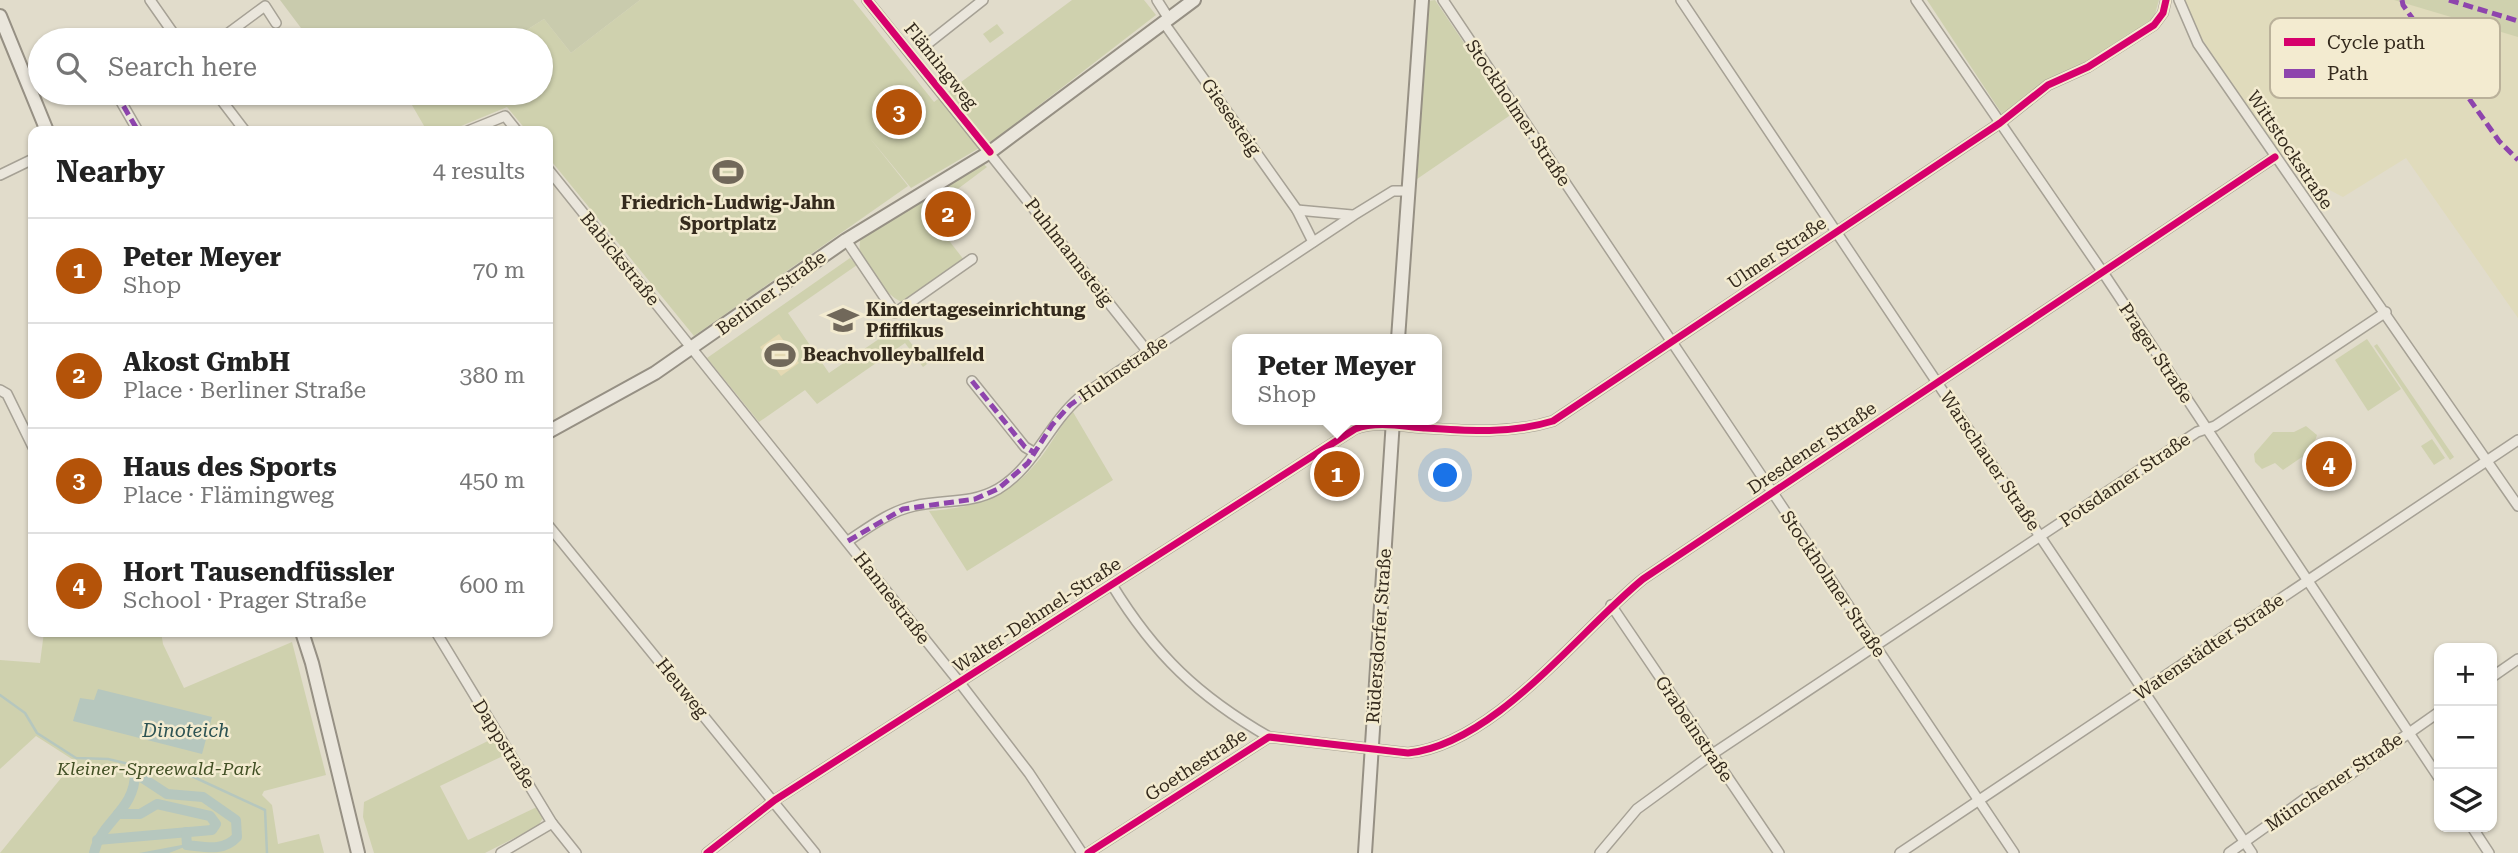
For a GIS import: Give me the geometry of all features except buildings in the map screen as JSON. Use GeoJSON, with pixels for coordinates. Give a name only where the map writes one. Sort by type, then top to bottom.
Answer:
{"type":"FeatureCollection","features":[{"type":"Feature","properties":{"kind":"street"},"geometry":{"type":"LineString","coordinates":[[150,0],[170,28]]}},
{"type":"Feature","properties":{"kind":"street","name":"Flämingweg"},"geometry":{"type":"LineString","coordinates":[[867,0],[990,152]]}},
{"type":"Feature","properties":{"kind":"street"},"geometry":{"type":"LineString","coordinates":[[926,44],[983,0]]}},
{"type":"Feature","properties":{"kind":"street","name":"Giesesteig"},"geometry":{"type":"LineString","coordinates":[[1157,0],[1167,21],[1297,210],[1313,242]]}},
{"type":"Feature","properties":{"kind":"street","name":"Berliner Straße"},"geometry":{"type":"LineString","coordinates":[[553,429],[655,373],[846,240],[990,152],[1194,0]]}},
{"type":"Feature","properties":{"kind":"street"},"geometry":{"type":"LineString","coordinates":[[1398,334],[1422,0]]}},
{"type":"Feature","properties":{"kind":"street","name":"Stockholmer Straße"},"geometry":{"type":"LineString","coordinates":[[1443,0],[2014,853]]}},
{"type":"Feature","properties":{"kind":"street","name":"Warschauer Straße"},"geometry":{"type":"LineString","coordinates":[[1681,0],[2252,853]]}},
{"type":"Feature","properties":{"kind":"street","name":"Prager Straße"},"geometry":{"type":"LineString","coordinates":[[1916,0],[2104,274],[2434,770]]}},
{"type":"Feature","properties":{"kind":"street","name":"Ulmer Straße"},"geometry":{"type":"LineString","coordinates":[[1416,425],[1486,431],[1533,427],[1553,421],[2000,123],[2048,85],[2088,67],[2130,37],[2154,25],[2163,13],[2166,0]]}},
{"type":"Feature","properties":{"kind":"street","name":"Wittstockstraße"},"geometry":{"type":"LineString","coordinates":[[2179,0],[2198,44],[2518,506]]}},
{"type":"Feature","properties":{"kind":"street"},"geometry":{"type":"LineString","coordinates":[[235,28],[265,6],[276,23]]}},
{"type":"Feature","properties":{"kind":"street"},"geometry":{"type":"LineString","coordinates":[[0,16],[28,85]]}},
{"type":"Feature","properties":{"kind":"street"},"geometry":{"type":"LineString","coordinates":[[36,105],[45,126]]}},
{"type":"Feature","properties":{"kind":"street"},"geometry":{"type":"LineString","coordinates":[[123,105],[135,126]]}},
{"type":"Feature","properties":{"kind":"street"},"geometry":{"type":"LineString","coordinates":[[225,105],[241,126]]}},
{"type":"Feature","properties":{"kind":"street"},"geometry":{"type":"LineString","coordinates":[[480,126],[505,116],[513,126]]}},
{"type":"Feature","properties":{"kind":"street","name":"Puhlmannsteig"},"geometry":{"type":"LineString","coordinates":[[990,152],[1147,352]]}},
{"type":"Feature","properties":{"kind":"street","name":"Dresdener Straße"},"geometry":{"type":"LineString","coordinates":[[1372,751],[1426,751],[1471,730],[1514,699],[1611,605],[1643,579],[2104,274],[2275,157]]}},
{"type":"Feature","properties":{"kind":"street"},"geometry":{"type":"LineString","coordinates":[[0,175],[28,161]]}},
{"type":"Feature","properties":{"kind":"street","name":"Babickstraße"},"geometry":{"type":"LineString","coordinates":[[553,175],[692,349]]}},
{"type":"Feature","properties":{"kind":"street","name":"Huhnstraße"},"geometry":{"type":"LineString","coordinates":[[848,541],[903,509],[965,501],[987,494],[1017,474],[1070,405],[1354,215],[1393,191],[1408,191]]}},
{"type":"Feature","properties":{"kind":"street"},"geometry":{"type":"LineString","coordinates":[[1297,210],[1354,215]]}},
{"type":"Feature","properties":{"kind":"street"},"geometry":{"type":"LineString","coordinates":[[846,240],[895,313],[972,259]]}},
{"type":"Feature","properties":{"kind":"street","name":"Potsdamer Straße"},"geometry":{"type":"LineString","coordinates":[[1600,853],[1637,809],[1712,755],[2197,432],[2206,429],[2386,312]]}},
{"type":"Feature","properties":{"kind":"street","name":"Hannestraße"},"geometry":{"type":"LineString","coordinates":[[692,349],[960,683],[1029,773],[1082,853]]}},
{"type":"Feature","properties":{"kind":"street"},"geometry":{"type":"LineString","coordinates":[[972,381],[1026,447],[1035,453]]}},
{"type":"Feature","properties":{"kind":"street"},"geometry":{"type":"LineString","coordinates":[[0,390],[8,394],[28,436]]}},
{"type":"Feature","properties":{"kind":"street","name":"Walter-Dehmel-Straße"},"geometry":{"type":"LineString","coordinates":[[707,853],[775,800],[1355,429],[1373,425]]}},
{"type":"Feature","properties":{"kind":"street","name":"Rüdersdorfer Straße"},"geometry":{"type":"LineString","coordinates":[[1365,853],[1393,425]]}},
{"type":"Feature","properties":{"kind":"street","name":"Watenstädter Straße"},"geometry":{"type":"LineString","coordinates":[[1900,853],[2518,440]]}},
{"type":"Feature","properties":{"kind":"street","name":"Heuweg"},"geometry":{"type":"LineString","coordinates":[[553,531],[775,800],[815,853]]}},
{"type":"Feature","properties":{"kind":"street"},"geometry":{"type":"LineString","coordinates":[[1112,585],[1139,629],[1176,670],[1217,705],[1269,737]]}},
{"type":"Feature","properties":{"kind":"street","name":"Grabeinstraße"},"geometry":{"type":"LineString","coordinates":[[1611,605],[1779,853]]}},
{"type":"Feature","properties":{"kind":"street"},"geometry":{"type":"LineString","coordinates":[[304,637],[358,853]]}},
{"type":"Feature","properties":{"kind":"street","name":"Dappstraße"},"geometry":{"type":"LineString","coordinates":[[439,637],[552,823],[576,853]]}},
{"type":"Feature","properties":{"kind":"street"},"geometry":{"type":"LineString","coordinates":[[2497,674],[2518,659]]}},
{"type":"Feature","properties":{"kind":"street","name":"Münchener Straße"},"geometry":{"type":"LineString","coordinates":[[2229,853],[2306,798],[2345,778],[2434,716]]}},
{"type":"Feature","properties":{"kind":"street","name":"Goethestraße"},"geometry":{"type":"LineString","coordinates":[[1088,853],[1269,737],[1372,751]]}},
{"type":"Feature","properties":{"kind":"street"},"geometry":{"type":"LineString","coordinates":[[501,853],[552,823]]}},
{"type":"Feature","properties":{"kind":"street"},"geometry":{"type":"LineString","coordinates":[[2475,832],[2489,853]]}},
{"type":"Feature","properties":{"kind":"shaded area"},"geometry":{"type":"Polygon","coordinates":[[[2183,0],[2401,0],[2463,18],[2270,18],[2270,98],[2500,98],[2500,29],[2518,34],[2518,318],[2406,158],[2343,197],[2299,174],[2271,142],[2196,30],[2183,0]]]}},
{"type":"Feature","properties":{"kind":"green space"},"geometry":{"type":"Polygon","coordinates":[[[280,0],[640,0],[571,53],[544,19],[530,28],[301,28],[280,0]]]}},
{"type":"Feature","properties":{"kind":"green space","name":"Friedrich-Ludwig-Jahn Sportplatz"},"geometry":{"type":"Polygon","coordinates":[[[640,0],[853,0],[934,102],[1072,0],[1144,0],[1156,15],[998,137],[911,188],[869,137],[908,186],[694,336],[553,163],[553,126],[523,126],[507,107],[461,126],[424,126],[412,105],[553,105],[553,30],[571,53],[640,0]]]}},
{"type":"Feature","properties":{"kind":"green space"},"geometry":{"type":"Polygon","coordinates":[[[1435,0],[1512,114],[1417,179],[1428,1],[1435,0]]]}},
{"type":"Feature","properties":{"kind":"green space"},"geometry":{"type":"Polygon","coordinates":[[[1927,0],[2159,0],[2153,21],[2004,117],[1927,0]]]}},
{"type":"Feature","properties":{"kind":"green space"},"geometry":{"type":"Polygon","coordinates":[[[2394,0],[2518,0],[2518,37],[2500,32],[2500,18],[2454,18],[2394,0]]]}},
{"type":"Feature","properties":{"kind":"green space","name":"Friedrich-Ludwig-Jahn Sportplatz"},"geometry":{"type":"Polygon","coordinates":[[[544,19],[551,28],[530,28],[544,19]]]}},
{"type":"Feature","properties":{"kind":"green space"},"geometry":{"type":"Polygon","coordinates":[[[997,24],[1004,33],[990,43],[983,34],[997,24]]]}},
{"type":"Feature","properties":{"kind":"green space"},"geometry":{"type":"Polygon","coordinates":[[[981,162],[987,167],[927,212],[964,260],[904,302],[898,300],[872,274],[863,259],[860,251],[861,236],[981,162]]]}},
{"type":"Feature","properties":{"kind":"green space"},"geometry":{"type":"Polygon","coordinates":[[[850,258],[857,265],[788,313],[829,373],[898,326],[927,364],[923,367],[905,343],[817,404],[805,390],[759,422],[707,358],[850,258]]]}},
{"type":"Feature","properties":{"kind":"green space"},"geometry":{"type":"Polygon","coordinates":[[[2367,339],[2401,389],[2368,411],[2335,360],[2367,339]]]}},
{"type":"Feature","properties":{"kind":"green space"},"geometry":{"type":"Polygon","coordinates":[[[2377,344],[2454,457],[2450,460],[2374,346],[2377,344]]]}},
{"type":"Feature","properties":{"kind":"green space"},"geometry":{"type":"Polygon","coordinates":[[[1073,412],[1113,480],[967,571],[929,511],[962,507],[990,499],[1015,484],[1038,461],[1073,412]]]}},
{"type":"Feature","properties":{"kind":"green space"},"geometry":{"type":"Polygon","coordinates":[[[2306,426],[2317,435],[2312,450],[2283,470],[2275,463],[2262,469],[2255,462],[2254,454],[2273,432],[2294,432],[2306,426]]]}},
{"type":"Feature","properties":{"kind":"green space"},"geometry":{"type":"Polygon","coordinates":[[[2432,439],[2445,458],[2434,465],[2421,446],[2432,439]]]}},
{"type":"Feature","properties":{"kind":"green space","name":"Kleiner-Spreewald-Park"},"geometry":{"type":"Polygon","coordinates":[[[43,637],[162,637],[184,688],[292,642],[326,775],[264,791],[262,795],[272,805],[278,844],[319,834],[324,853],[0,853],[75,761],[36,736],[0,769],[0,660],[40,663],[43,637]]]}},
{"type":"Feature","properties":{"kind":"green space"},"geometry":{"type":"Polygon","coordinates":[[[494,738],[505,755],[440,786],[468,840],[539,806],[543,818],[538,826],[485,853],[374,853],[363,817],[364,802],[494,738]]]}},
{"type":"Feature","properties":{"kind":"sand","name":"Beachvolleyballfeld"},"geometry":{"type":"Polygon","coordinates":[[[779,334],[799,363],[781,376],[760,347],[779,334]]]}},
{"type":"Feature","properties":{"kind":"water","name":"Dinoteich"},"geometry":{"type":"Polygon","coordinates":[[[98,689],[212,717],[202,754],[73,721],[80,698],[94,700],[98,689]]]}},
{"type":"Feature","properties":{"kind":"water"},"geometry":{"type":"Polygon","coordinates":[[[187,844],[169,853],[139,853],[187,844]]]}},
{"type":"Feature","properties":{"kind":"waterway"},"geometry":{"type":"LineString","coordinates":[[0,695],[25,713],[37,733],[76,758],[108,759],[162,772],[185,773],[265,810],[267,853]]}},
{"type":"Feature","properties":{"kind":"waterway"},"geometry":{"type":"LineString","coordinates":[[94,853],[103,832],[130,797],[135,773],[167,794],[203,797],[236,820],[237,837],[220,847],[187,845],[186,832]]}},
{"type":"Feature","properties":{"kind":"waterway"},"geometry":{"type":"LineString","coordinates":[[97,840],[212,830],[216,824],[210,816],[157,804],[140,814],[118,814]]}},
{"type":"Feature","properties":{"kind":"marked path"},"geometry":{"type":"LineString","coordinates":[[2402,0],[2412,18]]}},
{"type":"Feature","properties":{"kind":"marked path"},"geometry":{"type":"LineString","coordinates":[[2449,0],[2518,21]]}},
{"type":"Feature","properties":{"kind":"marked path"},"geometry":{"type":"LineString","coordinates":[[2469,98],[2499,141],[2518,160]]}},
{"type":"Feature","properties":{"kind":"marked path"},"geometry":{"type":"LineString","coordinates":[[123,105],[135,126]]}},
{"type":"Feature","properties":{"kind":"marked path"},"geometry":{"type":"LineString","coordinates":[[848,541],[903,509],[975,499],[998,489],[1028,463],[1052,425],[1070,405],[1148,352]]}},
{"type":"Feature","properties":{"kind":"marked path"},"geometry":{"type":"LineString","coordinates":[[972,381],[1025,447],[1035,453]]}},
{"type":"Feature","properties":{"kind":"cycle path"},"geometry":{"type":"LineString","coordinates":[[867,0],[990,152]]}},
{"type":"Feature","properties":{"kind":"cycle path"},"geometry":{"type":"LineString","coordinates":[[707,853],[775,800],[1355,429],[1398,425],[1489,431],[1553,421],[2000,123],[2048,85],[2088,67],[2154,25],[2163,13],[2166,0]]}},
{"type":"Feature","properties":{"kind":"cycle path"},"geometry":{"type":"LineString","coordinates":[[1088,853],[1269,737],[1408,753],[1440,745],[1472,729],[1534,682],[1643,579],[2275,157]]}},
{"type":"Feature","properties":{"kind":"place","name":"Haus des Sports"},"geometry":{"type":"Point","coordinates":[899,112]}},
{"type":"Feature","properties":{"kind":"place","name":"Friedrich-Ludwig-Jahn Sportplatz"},"geometry":{"type":"Point","coordinates":[728,172]}},
{"type":"Feature","properties":{"kind":"place","name":"Akost GmbH"},"geometry":{"type":"Point","coordinates":[948,214]}},
{"type":"Feature","properties":{"kind":"place","name":"Kindertageseinrichtung Pfiffikus"},"geometry":{"type":"Point","coordinates":[843,320]}},
{"type":"Feature","properties":{"kind":"place","name":"Beachvolleyballfeld"},"geometry":{"type":"Point","coordinates":[780,355]}},
{"type":"Feature","properties":{"kind":"place","name":"Hort Tausendfüssler"},"geometry":{"type":"Point","coordinates":[2329,464]}},
{"type":"Feature","properties":{"kind":"place","name":"Peter Meyer"},"geometry":{"type":"Point","coordinates":[1337,474]}}]}
